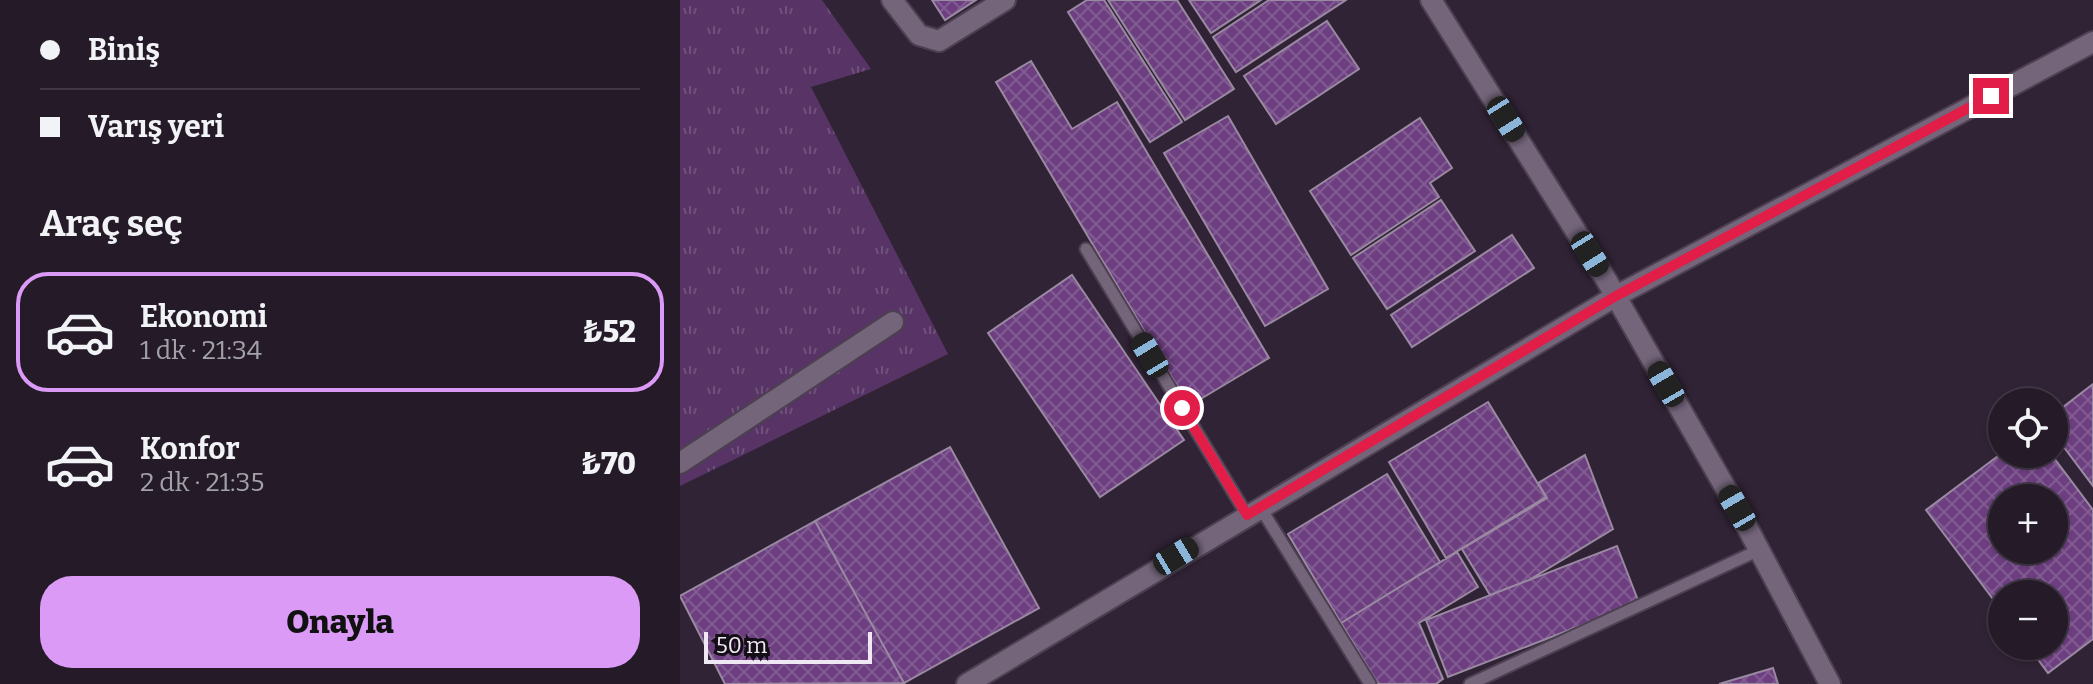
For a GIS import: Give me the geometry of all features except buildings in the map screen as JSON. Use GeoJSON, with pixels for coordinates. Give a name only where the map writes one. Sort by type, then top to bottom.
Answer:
{"type":"FeatureCollection","features":[{"type":"Feature","properties":{"kind":"street"},"geometry":{"type":"LineString","coordinates":[[892,0],[919,35],[939,41],[1005,0]]}},
{"type":"Feature","properties":{"kind":"street"},"geometry":{"type":"LineString","coordinates":[[1431,0],[1616,296],[1759,550],[1830,684]]}},
{"type":"Feature","properties":{"kind":"street"},"geometry":{"type":"LineString","coordinates":[[967,684],[1616,296],[2093,42]]}},
{"type":"Feature","properties":{"kind":"street"},"geometry":{"type":"LineString","coordinates":[[680,463],[893,322]]}},
{"type":"Feature","properties":{"kind":"lane"},"geometry":{"type":"LineString","coordinates":[[1086,249],[1254,511],[1370,684]]}},
{"type":"Feature","properties":{"kind":"lane"},"geometry":{"type":"LineString","coordinates":[[1470,684],[1759,550]]}},
{"type":"Feature","properties":{"kind":"green space"},"geometry":{"type":"Polygon","coordinates":[[[680,0],[822,0],[871,69],[811,87],[948,354],[680,486],[680,0]]]}},
{"type":"Feature","properties":{"kind":"route"},"geometry":{"type":"LineString","coordinates":[[1182,408],[1247,515],[1616,296],[1991,96]]}}]}
